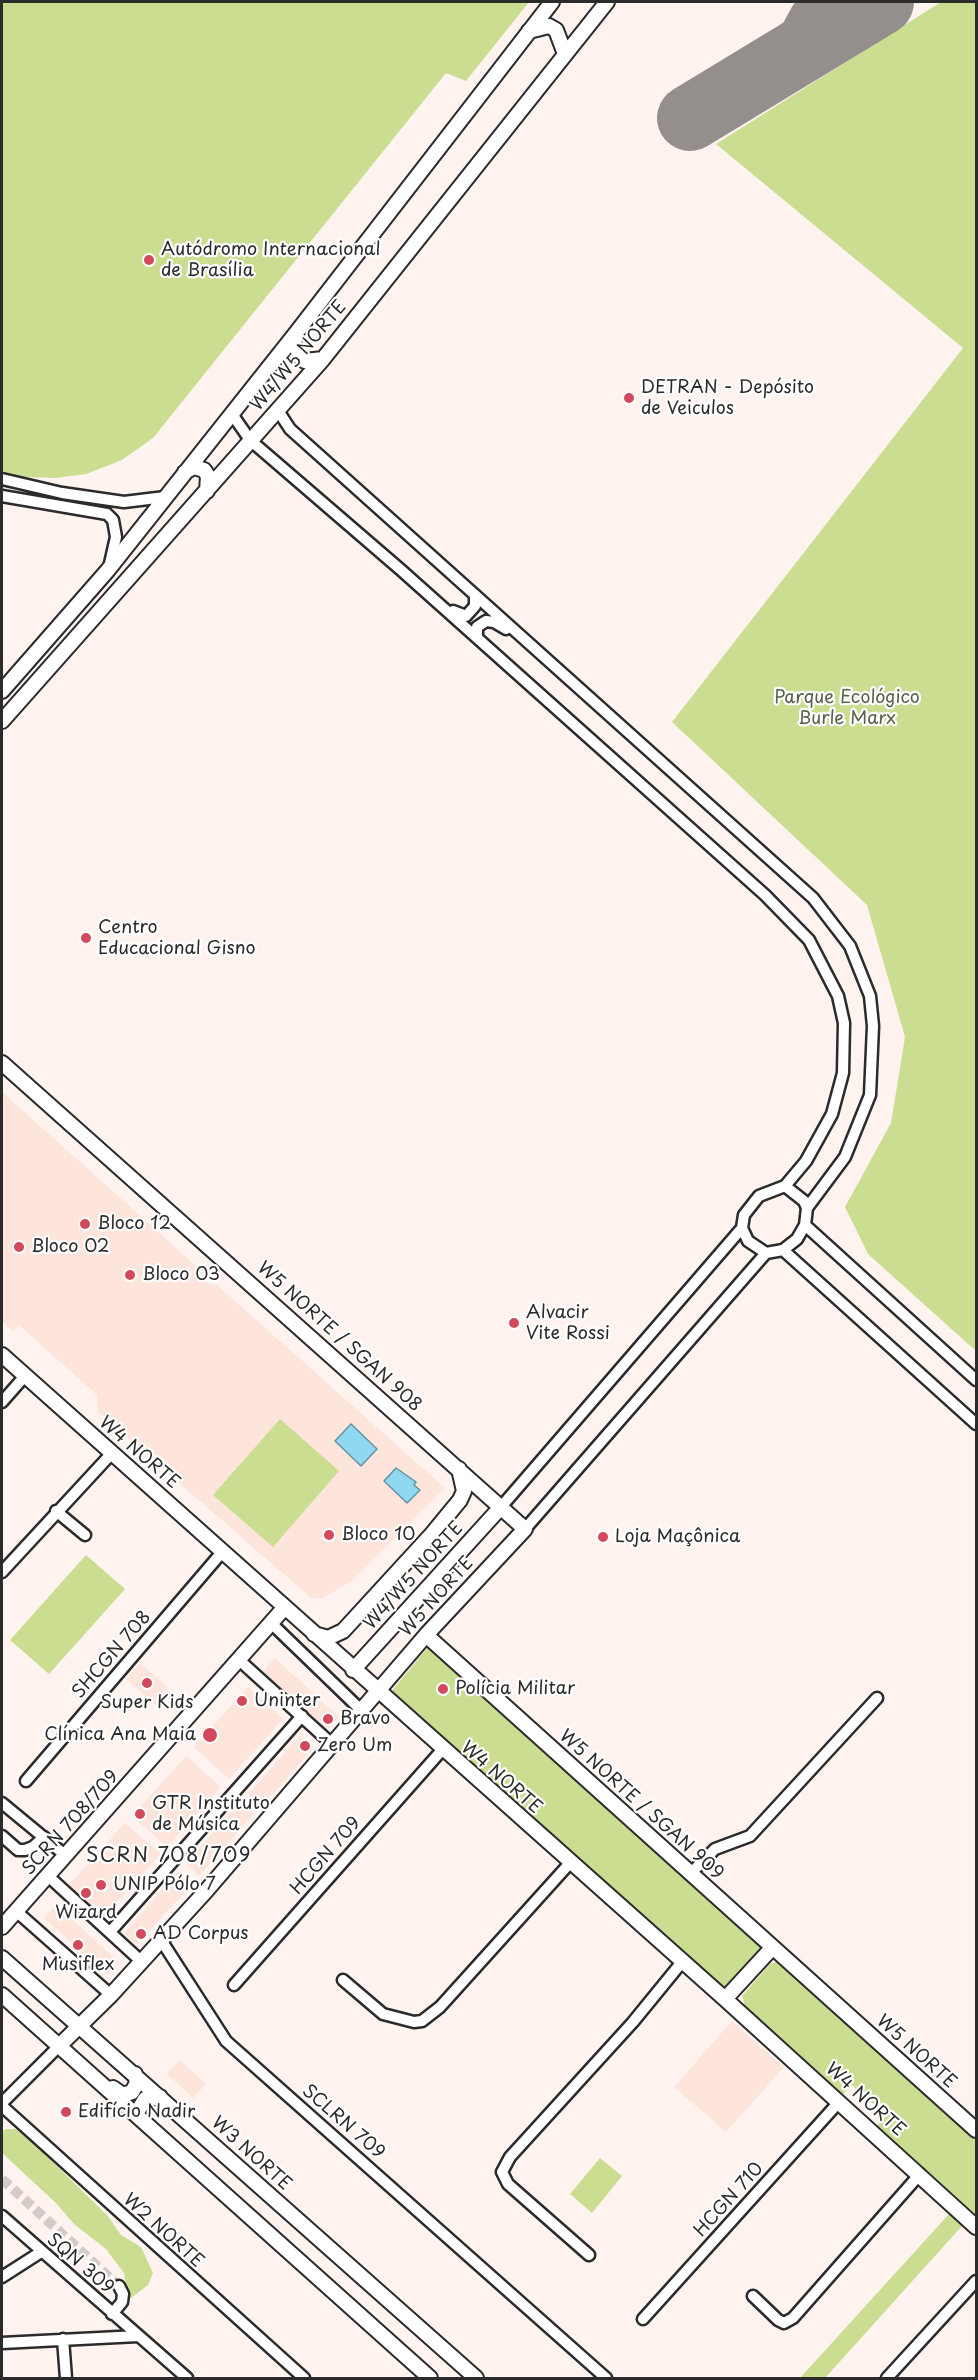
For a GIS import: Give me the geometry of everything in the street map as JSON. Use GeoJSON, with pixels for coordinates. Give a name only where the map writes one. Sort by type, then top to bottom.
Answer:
{"type":"FeatureCollection","features":[{"type":"Feature","properties":{"kind":"main road","name":"W4/W5 NORTE"},"geometry":{"type":"LineString","coordinates":[[2,691],[108,570],[296,333],[552,2]]}},
{"type":"Feature","properties":{"kind":"main road","name":"W4/W5 NORTE"},"geometry":{"type":"LineString","coordinates":[[2,721],[323,359],[607,2]]}},
{"type":"Feature","properties":{"kind":"main road"},"geometry":{"type":"LineString","coordinates":[[529,31],[541,26],[549,26],[556,30],[565,54]]}},
{"type":"Feature","properties":{"kind":"main road"},"geometry":{"type":"LineString","coordinates":[[296,333],[294,346],[299,356],[311,361],[323,359]]}},
{"type":"Feature","properties":{"kind":"main road"},"geometry":{"type":"LineString","coordinates":[[185,472],[194,467],[204,470],[208,481],[207,491]]}},
{"type":"Feature","properties":{"kind":"main road","name":"W5 NORTE / SGAN 908"},"geometry":{"type":"LineString","coordinates":[[2,1063],[525,1529]]}},
{"type":"Feature","properties":{"kind":"main road","name":"W4 NORTE"},"geometry":{"type":"LineString","coordinates":[[2,1355],[442,1750],[725,1999],[976,2227]]}},
{"type":"Feature","properties":{"kind":"main road"},"geometry":{"type":"LineString","coordinates":[[314,1634],[328,1638],[343,1631],[432,1534],[460,1500],[464,1491],[459,1469]]}},
{"type":"Feature","properties":{"kind":"main road","name":"W4/W5 NORTE"},"geometry":{"type":"LineString","coordinates":[[353,1670],[501,1507]]}},
{"type":"Feature","properties":{"kind":"main road","name":"W5 NORTE"},"geometry":{"type":"LineString","coordinates":[[378,1692],[426,1635],[525,1529]]}},
{"type":"Feature","properties":{"kind":"main road","name":"SCRN 708/709"},"geometry":{"type":"LineString","coordinates":[[2,1927],[285,1607]]}},
{"type":"Feature","properties":{"kind":"main road","name":"W5 NORTE / SGAN 909"},"geometry":{"type":"LineString","coordinates":[[426,1635],[832,2000]]}},
{"type":"Feature","properties":{"kind":"main road"},"geometry":{"type":"LineString","coordinates":[[60,2045],[142,1962],[378,1692]]}},
{"type":"Feature","properties":{"kind":"main road"},"geometry":{"type":"LineString","coordinates":[[725,1999],[772,1948]]}},
{"type":"Feature","properties":{"kind":"main road","name":"W3 NORTE"},"geometry":{"type":"LineString","coordinates":[[2,1958],[476,2379]]}},
{"type":"Feature","properties":{"kind":"main road"},"geometry":{"type":"LineString","coordinates":[[2,1995],[430,2379]]}},
{"type":"Feature","properties":{"kind":"main road","name":"W5 NORTE"},"geometry":{"type":"LineString","coordinates":[[832,2000],[976,2130]]}},
{"type":"Feature","properties":{"kind":"main road"},"geometry":{"type":"LineString","coordinates":[[93,2076],[127,2095],[135,2088],[135,2074]]}},
{"type":"Feature","properties":{"kind":"main road"},"geometry":{"type":"LineString","coordinates":[[136,2114],[145,2099],[160,2097]]}},
{"type":"Feature","properties":{"kind":"street"},"geometry":{"type":"LineString","coordinates":[[277,409],[290,429],[813,898],[850,946],[870,996],[873,1026],[870,1095],[845,1157],[807,1208],[805,1225],[796,1239],[783,1250],[766,1254],[525,1529]]}},
{"type":"Feature","properties":{"kind":"street"},"geometry":{"type":"LineString","coordinates":[[232,414],[250,440],[401,570],[765,895],[809,939],[838,996],[843,1023],[843,1073],[832,1114],[821,1138],[806,1161],[785,1186],[774,1188],[753,1201],[744,1215],[742,1228],[501,1507]]}},
{"type":"Feature","properties":{"kind":"street"},"geometry":{"type":"LineString","coordinates":[[2,479],[52,491],[124,502],[165,497]]}},
{"type":"Feature","properties":{"kind":"street"},"geometry":{"type":"LineString","coordinates":[[2,496],[107,514],[113,520],[116,537],[108,570]]}},
{"type":"Feature","properties":{"kind":"street"},"geometry":{"type":"LineString","coordinates":[[401,570],[459,615],[466,616],[472,610],[475,596]]}},
{"type":"Feature","properties":{"kind":"street"},"geometry":{"type":"LineString","coordinates":[[477,638],[477,627],[490,621],[500,625],[540,654]]}},
{"type":"Feature","properties":{"kind":"street"},"geometry":{"type":"LineString","coordinates":[[785,1186],[800,1195],[807,1208]]}},
{"type":"Feature","properties":{"kind":"street"},"geometry":{"type":"LineString","coordinates":[[805,1225],[976,1380]]}},
{"type":"Feature","properties":{"kind":"street"},"geometry":{"type":"LineString","coordinates":[[742,1228],[748,1240],[766,1254]]}},
{"type":"Feature","properties":{"kind":"street"},"geometry":{"type":"LineString","coordinates":[[783,1250],[976,1424]]}},
{"type":"Feature","properties":{"kind":"street"},"geometry":{"type":"LineString","coordinates":[[2,1402],[24,1377]]}},
{"type":"Feature","properties":{"kind":"street"},"geometry":{"type":"LineString","coordinates":[[2,1572],[112,1453]]}},
{"type":"Feature","properties":{"kind":"street"},"geometry":{"type":"LineString","coordinates":[[56,1511],[85,1535]]}},
{"type":"Feature","properties":{"kind":"street","name":"SHCGN 708"},"geometry":{"type":"LineString","coordinates":[[26,1781],[223,1551]]}},
{"type":"Feature","properties":{"kind":"street"},"geometry":{"type":"LineString","coordinates":[[271,1623],[362,1711]]}},
{"type":"Feature","properties":{"kind":"street"},"geometry":{"type":"LineString","coordinates":[[238,1659],[333,1745]]}},
{"type":"Feature","properties":{"kind":"street"},"geometry":{"type":"LineString","coordinates":[[691,1873],[715,1849],[750,1836],[877,1698]]}},
{"type":"Feature","properties":{"kind":"street"},"geometry":{"type":"LineString","coordinates":[[110,1932],[302,1716]]}},
{"type":"Feature","properties":{"kind":"street","name":"HCGN 709"},"geometry":{"type":"LineString","coordinates":[[234,1985],[442,1750]]}},
{"type":"Feature","properties":{"kind":"street"},"geometry":{"type":"LineString","coordinates":[[2,1803],[65,1855]]}},
{"type":"Feature","properties":{"kind":"street"},"geometry":{"type":"LineString","coordinates":[[2,1836],[18,1850],[33,1847],[44,1837]]}},
{"type":"Feature","properties":{"kind":"street"},"geometry":{"type":"LineString","coordinates":[[343,1980],[383,2014],[414,2022],[422,2021],[440,2007],[570,1863]]}},
{"type":"Feature","properties":{"kind":"street"},"geometry":{"type":"LineString","coordinates":[[47,1875],[142,1962]]}},
{"type":"Feature","properties":{"kind":"street"},"geometry":{"type":"LineString","coordinates":[[15,1911],[111,1995]]}},
{"type":"Feature","properties":{"kind":"street","name":"SCLRN 709"},"geometry":{"type":"LineString","coordinates":[[161,1940],[226,2042],[606,2379]]}},
{"type":"Feature","properties":{"kind":"street"},"geometry":{"type":"LineString","coordinates":[[589,2255],[508,2184],[502,2172],[510,2157],[633,2022],[682,1962]]}},
{"type":"Feature","properties":{"kind":"street"},"geometry":{"type":"LineString","coordinates":[[2,2105],[60,2045]]}},
{"type":"Feature","properties":{"kind":"street","name":"HCGN 710"},"geometry":{"type":"LineString","coordinates":[[643,2319],[839,2102]]}},
{"type":"Feature","properties":{"kind":"street","name":"W2 NORTE"},"geometry":{"type":"LineString","coordinates":[[2,2105],[304,2379]]}},
{"type":"Feature","properties":{"kind":"street"},"geometry":{"type":"LineString","coordinates":[[753,2296],[778,2320],[784,2323],[793,2318],[920,2174]]}},
{"type":"Feature","properties":{"kind":"street","name":"SQN 309"},"geometry":{"type":"LineString","coordinates":[[2,2216],[187,2379]]}},
{"type":"Feature","properties":{"kind":"street"},"geometry":{"type":"LineString","coordinates":[[2,2277],[41,2252]]}},
{"type":"Feature","properties":{"kind":"street"},"geometry":{"type":"LineString","coordinates":[[887,2379],[976,2281]]}},
{"type":"Feature","properties":{"kind":"street"},"geometry":{"type":"LineString","coordinates":[[112,2314],[122,2302],[123,2294],[119,2286]]}},
{"type":"Feature","properties":{"kind":"street"},"geometry":{"type":"LineString","coordinates":[[2,2343],[138,2336]]}},
{"type":"Feature","properties":{"kind":"street"},"geometry":{"type":"LineString","coordinates":[[63,2339],[66,2379]]}},
{"type":"Feature","properties":{"kind":"shaded area"},"geometry":{"type":"Polygon","coordinates":[[[2,1092],[194,1264],[197,1274],[208,1284],[217,1285],[445,1488],[352,1581],[323,1598],[311,1598],[98,1412],[97,1395],[19,1325],[13,1331],[2,1321],[2,1092]]]}},
{"type":"Feature","properties":{"kind":"shaded area"},"geometry":{"type":"Polygon","coordinates":[[[275,1658],[339,1717],[327,1730],[263,1671],[275,1658]]]}},
{"type":"Feature","properties":{"kind":"shaded area","name":"Super Kids"},"geometry":{"type":"Polygon","coordinates":[[[140,1663],[168,1688],[154,1704],[126,1679],[140,1663]]]}},
{"type":"Feature","properties":{"kind":"shaded area"},"geometry":{"type":"Polygon","coordinates":[[[248,1687],[283,1719],[229,1779],[194,1747],[248,1687]]]}},
{"type":"Feature","properties":{"kind":"shaded area"},"geometry":{"type":"Polygon","coordinates":[[[300,1736],[314,1748],[262,1806],[248,1794],[300,1736]]]}},
{"type":"Feature","properties":{"kind":"shaded area"},"geometry":{"type":"Polygon","coordinates":[[[186,1756],[221,1787],[167,1847],[132,1816],[186,1756]]]}},
{"type":"Feature","properties":{"kind":"shaded area"},"geometry":{"type":"Polygon","coordinates":[[[240,1802],[254,1814],[199,1876],[186,1863],[240,1802]]]}},
{"type":"Feature","properties":{"kind":"shaded area"},"geometry":{"type":"Polygon","coordinates":[[[125,1823],[161,1854],[104,1917],[69,1885],[125,1823]]]}},
{"type":"Feature","properties":{"kind":"shaded area"},"geometry":{"type":"Polygon","coordinates":[[[177,1872],[191,1885],[137,1945],[124,1933],[177,1872]]]}},
{"type":"Feature","properties":{"kind":"shaded area"},"geometry":{"type":"Polygon","coordinates":[[[56,1905],[119,1962],[107,1975],[44,1918],[56,1905]]]}},
{"type":"Feature","properties":{"kind":"shaded area"},"geometry":{"type":"Polygon","coordinates":[[[732,2021],[784,2067],[726,2132],[674,2087],[732,2021]]]}},
{"type":"Feature","properties":{"kind":"shaded area"},"geometry":{"type":"Polygon","coordinates":[[[180,2060],[206,2084],[193,2098],[167,2074],[180,2060]]]}},
{"type":"Feature","properties":{"kind":"green space","name":"Autódromo Internacional de Brasília"},"geometry":{"type":"Polygon","coordinates":[[[2,2],[529,2],[466,81],[446,73],[153,438],[122,460],[86,474],[55,478],[25,477],[2,471],[2,2]]]}},
{"type":"Feature","properties":{"kind":"green space","name":"Parque Ecológico Burle Marx"},"geometry":{"type":"Polygon","coordinates":[[[941,2],[976,2],[976,1351],[868,1254],[845,1207],[891,1123],[905,1037],[867,905],[672,722],[963,348],[716,144],[941,2]]]}},
{"type":"Feature","properties":{"kind":"green space"},"geometry":{"type":"Polygon","coordinates":[[[280,1419],[339,1471],[273,1547],[213,1495],[280,1419]]]}},
{"type":"Feature","properties":{"kind":"green space"},"geometry":{"type":"Polygon","coordinates":[[[86,1555],[125,1589],[49,1674],[10,1640],[86,1555]]]}},
{"type":"Feature","properties":{"kind":"green space"},"geometry":{"type":"Polygon","coordinates":[[[428,1647],[762,1948],[762,1952],[731,1987],[721,1987],[392,1691],[428,1647]]]}},
{"type":"Feature","properties":{"kind":"green space"},"geometry":{"type":"Polygon","coordinates":[[[776,1962],[976,2139],[976,2215],[876,2127],[886,2115],[852,2085],[842,2095],[745,2006],[742,1996],[770,1964],[776,1962]]]}},
{"type":"Feature","properties":{"kind":"green space"},"geometry":{"type":"Polygon","coordinates":[[[15,2129],[25,2135],[107,2215],[121,2235],[141,2247],[153,2273],[148,2285],[131,2298],[128,2297],[124,2273],[106,2249],[74,2224],[56,2203],[2,2153],[2,2131],[15,2129]]]}},
{"type":"Feature","properties":{"kind":"green space"},"geometry":{"type":"Polygon","coordinates":[[[600,2158],[622,2176],[592,2213],[570,2194],[600,2158]]]}},
{"type":"Feature","properties":{"kind":"green space"},"geometry":{"type":"Polygon","coordinates":[[[949,2214],[962,2226],[825,2378],[800,2378],[949,2214]]]}},
{"type":"Feature","properties":{"kind":"water"},"geometry":{"type":"Polygon","coordinates":[[[351,1424],[377,1449],[361,1466],[335,1441],[351,1424]]]}},
{"type":"Feature","properties":{"kind":"water"},"geometry":{"type":"Polygon","coordinates":[[[396,1468],[416,1482],[414,1485],[420,1490],[407,1503],[384,1481],[396,1468]]]}},
{"type":"Feature","properties":{"kind":"taxiway"},"geometry":{"type":"LineString","coordinates":[[774,68],[804,13],[822,2]]}},
{"type":"Feature","properties":{"kind":"taxiway"},"geometry":{"type":"LineString","coordinates":[[813,7],[808,17],[812,26],[820,31],[833,31]]}},
{"type":"Feature","properties":{"kind":"runway"},"geometry":{"type":"LineString","coordinates":[[690,118],[881,2]]}},
{"type":"Feature","properties":{"kind":"tunnel"},"geometry":{"type":"LineString","coordinates":[[2,2179],[119,2286]]}},
{"type":"Feature","properties":{"kind":"place","name":"Autódromo Internacional de Brasília"},"geometry":{"type":"Point","coordinates":[149,260]}},
{"type":"Feature","properties":{"kind":"place","name":"DETRAN - Depósito de Veiculos"},"geometry":{"type":"Point","coordinates":[629,398]}},
{"type":"Feature","properties":{"kind":"place","name":"Centro Educacional Gisno"},"geometry":{"type":"Point","coordinates":[86,938]}},
{"type":"Feature","properties":{"kind":"place","name":"Bloco 12"},"geometry":{"type":"Point","coordinates":[85,1224]}},
{"type":"Feature","properties":{"kind":"place","name":"Bloco 02"},"geometry":{"type":"Point","coordinates":[19,1247]}},
{"type":"Feature","properties":{"kind":"place","name":"Bloco 03"},"geometry":{"type":"Point","coordinates":[130,1275]}},
{"type":"Feature","properties":{"kind":"place","name":"Alvacir Vite Rossi"},"geometry":{"type":"Point","coordinates":[514,1323]}},
{"type":"Feature","properties":{"kind":"place","name":"Bloco 10"},"geometry":{"type":"Point","coordinates":[329,1535]}},
{"type":"Feature","properties":{"kind":"place","name":"Loja Maçônica"},"geometry":{"type":"Point","coordinates":[603,1537]}},
{"type":"Feature","properties":{"kind":"place","name":"Super Kids"},"geometry":{"type":"Point","coordinates":[147,1683]}},
{"type":"Feature","properties":{"kind":"place","name":"Polícia Militar"},"geometry":{"type":"Point","coordinates":[443,1689]}},
{"type":"Feature","properties":{"kind":"place","name":"Uninter"},"geometry":{"type":"Point","coordinates":[242,1701]}},
{"type":"Feature","properties":{"kind":"place","name":"Bravo"},"geometry":{"type":"Point","coordinates":[328,1719]}},
{"type":"Feature","properties":{"kind":"place","name":"Clínica Ana Maia"},"geometry":{"type":"Point","coordinates":[210,1735]}},
{"type":"Feature","properties":{"kind":"place","name":"Zero Um"},"geometry":{"type":"Point","coordinates":[305,1746]}},
{"type":"Feature","properties":{"kind":"place","name":"GTR Instituto de Música"},"geometry":{"type":"Point","coordinates":[140,1814]}},
{"type":"Feature","properties":{"kind":"place","name":"UNIP Pólo 7"},"geometry":{"type":"Point","coordinates":[101,1885]}},
{"type":"Feature","properties":{"kind":"place","name":"Wizard"},"geometry":{"type":"Point","coordinates":[86,1893]}},
{"type":"Feature","properties":{"kind":"place","name":"AD Corpus"},"geometry":{"type":"Point","coordinates":[141,1934]}},
{"type":"Feature","properties":{"kind":"place","name":"Musiflex"},"geometry":{"type":"Point","coordinates":[78,1945]}},
{"type":"Feature","properties":{"kind":"place","name":"Edifício Nadir"},"geometry":{"type":"Point","coordinates":[66,2112]}},
{"type":"Feature","properties":{"kind":"district","name":"SCRN 708/709"},"geometry":{"type":"Point","coordinates":[169,1856]}}]}
